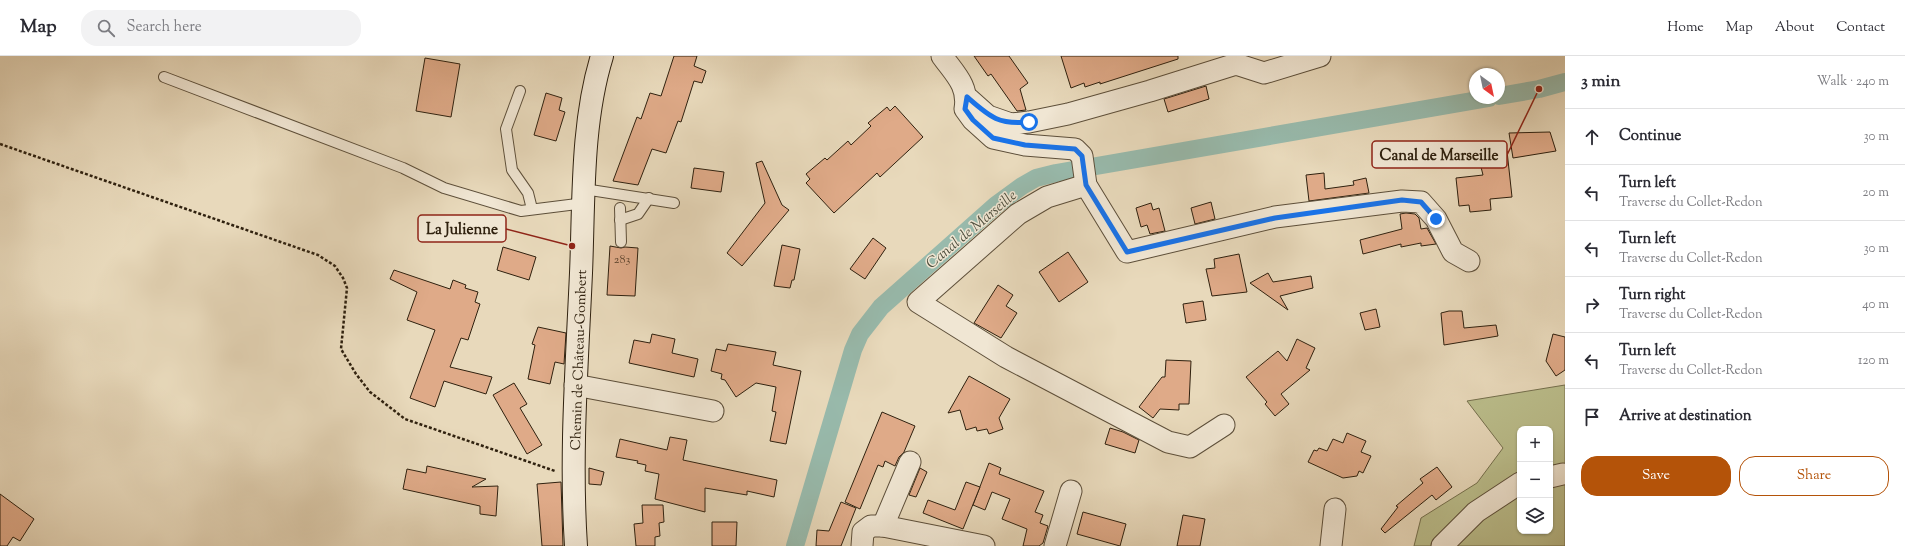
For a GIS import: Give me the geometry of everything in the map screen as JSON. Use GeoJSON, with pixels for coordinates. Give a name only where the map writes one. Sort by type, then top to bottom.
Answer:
{"type":"FeatureCollection","features":[{"type":"Feature","properties":{"kind":"street","name":"Chemin de Château-Gombert"},"geometry":{"type":"LineString","coordinates":[[576,546],[573,478],[575,384],[584,196],[589,126],[596,76],[602,56]]}},
{"type":"Feature","properties":{"kind":"street"},"geometry":{"type":"LineString","coordinates":[[942,56],[961,82],[967,97],[988,116],[1011,124],[1068,114],[1150,91],[1236,64],[1264,73],[1320,56]]}},
{"type":"Feature","properties":{"kind":"street"},"geometry":{"type":"LineString","coordinates":[[967,97],[965,109],[973,120],[993,138],[1025,145],[1075,149],[1082,156],[1086,185],[1127,252],[1275,218],[1402,200],[1421,202],[1436,219],[1453,252],[1470,261]]}},
{"type":"Feature","properties":{"kind":"street"},"geometry":{"type":"LineString","coordinates":[[1086,185],[1047,197],[1018,214],[918,302],[1006,357],[1168,442],[1190,447],[1224,424]]}},
{"type":"Feature","properties":{"kind":"street"},"geometry":{"type":"LineString","coordinates":[[575,384],[713,411]]}},
{"type":"Feature","properties":{"kind":"street"},"geometry":{"type":"LineString","coordinates":[[883,526],[910,462]]}},
{"type":"Feature","properties":{"kind":"street"},"geometry":{"type":"LineString","coordinates":[[1442,546],[1476,512],[1517,485]]}},
{"type":"Feature","properties":{"kind":"street"},"geometry":{"type":"LineString","coordinates":[[1056,546],[1071,491]]}},
{"type":"Feature","properties":{"kind":"street"},"geometry":{"type":"LineString","coordinates":[[1330,546],[1335,509]]}},
{"type":"Feature","properties":{"kind":"street"},"geometry":{"type":"LineString","coordinates":[[862,546],[863,532],[871,526],[883,526],[984,546]]}},
{"type":"Feature","properties":{"kind":"lane"},"geometry":{"type":"LineString","coordinates":[[164,77],[403,168],[444,188],[521,211],[584,196],[649,198],[674,203]]}},
{"type":"Feature","properties":{"kind":"lane"},"geometry":{"type":"LineString","coordinates":[[520,91],[506,129],[512,170],[528,193],[532,209]]}},
{"type":"Feature","properties":{"kind":"lane"},"geometry":{"type":"LineString","coordinates":[[620,220],[638,214],[649,198]]}},
{"type":"Feature","properties":{"kind":"lane"},"geometry":{"type":"LineString","coordinates":[[620,208],[621,242]]}},
{"type":"Feature","properties":{"kind":"path"},"geometry":{"type":"LineString","coordinates":[[0,144],[318,255],[335,266],[343,278],[347,288],[341,349],[356,374],[370,392],[405,418],[573,478]]}},
{"type":"Feature","properties":{"kind":"green space"},"geometry":{"type":"Polygon","coordinates":[[[1565,385],[1565,546],[1414,546],[1421,518],[1477,483],[1503,448],[1467,401],[1565,385]]]}},
{"type":"Feature","properties":{"kind":"building"},"geometry":{"type":"Polygon","coordinates":[[[674,56],[697,56],[694,66],[706,71],[702,83],[694,81],[681,122],[678,121],[666,153],[652,149],[638,185],[613,181],[637,117],[641,119],[650,93],[661,96],[674,56]]]}},
{"type":"Feature","properties":{"kind":"building"},"geometry":{"type":"Polygon","coordinates":[[[974,56],[1009,56],[1028,83],[1020,89],[1026,110],[1017,111],[991,74],[988,76],[974,56]]]}},
{"type":"Feature","properties":{"kind":"building"},"geometry":{"type":"Polygon","coordinates":[[[1061,56],[1178,56],[1178,59],[1100,84],[1100,82],[1085,87],[1084,83],[1071,88],[1061,56]]]}},
{"type":"Feature","properties":{"kind":"building"},"geometry":{"type":"Polygon","coordinates":[[[425,58],[460,64],[451,117],[416,111],[425,58]]]}},
{"type":"Feature","properties":{"kind":"building"},"geometry":{"type":"Polygon","coordinates":[[[1206,86],[1209,99],[1168,112],[1164,99],[1206,86]]]}},
{"type":"Feature","properties":{"kind":"building"},"geometry":{"type":"Polygon","coordinates":[[[546,93],[562,98],[559,110],[565,112],[556,141],[534,135],[546,93]]]}},
{"type":"Feature","properties":{"kind":"building"},"geometry":{"type":"Polygon","coordinates":[[[895,106],[923,137],[880,177],[877,173],[834,213],[806,183],[810,179],[806,174],[825,158],[827,160],[848,141],[851,145],[871,126],[868,123],[887,107],[890,111],[895,106]]]}},
{"type":"Feature","properties":{"kind":"building"},"geometry":{"type":"Polygon","coordinates":[[[1550,132],[1556,151],[1513,158],[1509,133],[1550,132]]]}},
{"type":"Feature","properties":{"kind":"building"},"geometry":{"type":"Polygon","coordinates":[[[1507,151],[1512,197],[1490,199],[1491,210],[1470,212],[1469,205],[1459,206],[1456,178],[1483,175],[1478,155],[1507,151]]]}},
{"type":"Feature","properties":{"kind":"building"},"geometry":{"type":"Polygon","coordinates":[[[762,161],[782,205],[789,210],[742,266],[727,253],[765,203],[756,163],[762,161]]]}},
{"type":"Feature","properties":{"kind":"building"},"geometry":{"type":"Polygon","coordinates":[[[694,168],[724,172],[721,192],[691,188],[694,168]]]}},
{"type":"Feature","properties":{"kind":"building"},"geometry":{"type":"Polygon","coordinates":[[[1324,173],[1325,189],[1354,185],[1353,181],[1366,178],[1369,193],[1309,201],[1306,175],[1324,173]]]}},
{"type":"Feature","properties":{"kind":"building"},"geometry":{"type":"Polygon","coordinates":[[[1211,202],[1215,219],[1195,224],[1191,208],[1211,202]]]}},
{"type":"Feature","properties":{"kind":"building"},"geometry":{"type":"Polygon","coordinates":[[[1151,203],[1153,210],[1159,208],[1165,231],[1150,234],[1147,225],[1141,227],[1136,208],[1151,203]]]}},
{"type":"Feature","properties":{"kind":"building"},"geometry":{"type":"Polygon","coordinates":[[[1400,214],[1415,214],[1419,218],[1421,229],[1427,228],[1436,244],[1421,246],[1421,243],[1401,247],[1401,244],[1363,254],[1360,240],[1402,229],[1400,214]]]}},
{"type":"Feature","properties":{"kind":"building"},"geometry":{"type":"Polygon","coordinates":[[[873,238],[886,248],[865,279],[850,269],[873,238]]]}},
{"type":"Feature","properties":{"kind":"building"},"geometry":{"type":"Polygon","coordinates":[[[782,245],[800,249],[794,280],[792,280],[790,288],[774,286],[782,245]]]}},
{"type":"Feature","properties":{"kind":"building"},"geometry":{"type":"Polygon","coordinates":[[[610,246],[621,248],[638,248],[635,296],[607,295],[610,246]]]}},
{"type":"Feature","properties":{"kind":"building"},"geometry":{"type":"Polygon","coordinates":[[[503,247],[536,257],[529,280],[497,270],[503,247]]]}},
{"type":"Feature","properties":{"kind":"building"},"geometry":{"type":"Polygon","coordinates":[[[1068,252],[1088,282],[1059,302],[1039,272],[1068,252]]]}},
{"type":"Feature","properties":{"kind":"building"},"geometry":{"type":"Polygon","coordinates":[[[1239,254],[1247,292],[1212,296],[1206,269],[1215,268],[1214,259],[1239,254]]]}},
{"type":"Feature","properties":{"kind":"building"},"geometry":{"type":"Polygon","coordinates":[[[394,270],[450,289],[453,280],[466,285],[465,288],[478,292],[475,302],[480,304],[468,340],[461,338],[450,367],[492,377],[486,394],[444,381],[435,407],[410,398],[435,330],[407,320],[417,292],[390,279],[394,270]]]}},
{"type":"Feature","properties":{"kind":"building"},"geometry":{"type":"Polygon","coordinates":[[[1268,273],[1273,282],[1311,276],[1313,288],[1280,296],[1288,310],[1250,283],[1268,273]]]}},
{"type":"Feature","properties":{"kind":"building"},"geometry":{"type":"Polygon","coordinates":[[[998,285],[1013,295],[1006,306],[1017,313],[1001,338],[974,323],[998,285]]]}},
{"type":"Feature","properties":{"kind":"building"},"geometry":{"type":"Polygon","coordinates":[[[1203,301],[1206,320],[1186,323],[1183,304],[1203,301]]]}},
{"type":"Feature","properties":{"kind":"building"},"geometry":{"type":"Polygon","coordinates":[[[1376,309],[1380,327],[1365,330],[1360,313],[1376,309]]]}},
{"type":"Feature","properties":{"kind":"building"},"geometry":{"type":"Polygon","coordinates":[[[1449,311],[1462,311],[1464,328],[1496,325],[1498,336],[1444,345],[1441,313],[1449,311]]]}},
{"type":"Feature","properties":{"kind":"building"},"geometry":{"type":"Polygon","coordinates":[[[538,327],[566,333],[564,364],[555,362],[550,384],[528,379],[535,345],[532,344],[538,327]]]}},
{"type":"Feature","properties":{"kind":"building"},"geometry":{"type":"Polygon","coordinates":[[[652,334],[675,339],[672,353],[698,359],[694,377],[629,363],[634,340],[650,343],[652,334]]]}},
{"type":"Feature","properties":{"kind":"building"},"geometry":{"type":"Polygon","coordinates":[[[1553,334],[1565,337],[1565,370],[1556,376],[1546,361],[1553,334]]]}},
{"type":"Feature","properties":{"kind":"building"},"geometry":{"type":"Polygon","coordinates":[[[1297,339],[1315,348],[1306,368],[1310,370],[1281,394],[1289,404],[1275,416],[1265,404],[1267,402],[1246,377],[1278,351],[1287,361],[1297,339]]]}},
{"type":"Feature","properties":{"kind":"building"},"geometry":{"type":"Polygon","coordinates":[[[728,344],[776,352],[773,365],[801,371],[786,444],[770,441],[776,412],[772,411],[776,387],[756,383],[736,397],[725,380],[721,379],[722,374],[711,371],[716,349],[726,351],[728,344]]]}},
{"type":"Feature","properties":{"kind":"building"},"geometry":{"type":"Polygon","coordinates":[[[1166,360],[1191,361],[1189,404],[1179,404],[1179,410],[1160,409],[1153,418],[1139,407],[1162,377],[1165,377],[1166,360]]]}},
{"type":"Feature","properties":{"kind":"building"},"geometry":{"type":"Polygon","coordinates":[[[969,376],[1010,399],[999,418],[1003,429],[989,434],[987,429],[977,431],[976,427],[966,430],[960,410],[948,413],[969,376]]]}},
{"type":"Feature","properties":{"kind":"building"},"geometry":{"type":"Polygon","coordinates":[[[514,383],[527,404],[520,408],[542,445],[527,454],[493,395],[514,383]]]}},
{"type":"Feature","properties":{"kind":"building"},"geometry":{"type":"Polygon","coordinates":[[[882,412],[915,426],[904,452],[899,457],[895,466],[885,461],[883,467],[878,465],[860,509],[845,502],[882,412]]]}},
{"type":"Feature","properties":{"kind":"building"},"geometry":{"type":"Polygon","coordinates":[[[1110,428],[1123,432],[1139,440],[1135,453],[1105,444],[1110,428]]]}},
{"type":"Feature","properties":{"kind":"building"},"geometry":{"type":"Polygon","coordinates":[[[1347,433],[1366,441],[1361,452],[1371,456],[1363,473],[1359,471],[1357,476],[1343,478],[1308,462],[1314,450],[1317,451],[1319,448],[1327,451],[1333,439],[1343,443],[1347,433]]]}},
{"type":"Feature","properties":{"kind":"building"},"geometry":{"type":"Polygon","coordinates":[[[670,437],[687,440],[683,460],[777,480],[774,497],[747,491],[747,495],[705,488],[705,512],[655,499],[659,474],[645,471],[646,465],[637,463],[638,461],[616,457],[620,439],[667,450],[670,437]]]}},
{"type":"Feature","properties":{"kind":"building"},"geometry":{"type":"Polygon","coordinates":[[[989,463],[1001,468],[999,474],[1044,491],[1035,512],[1043,515],[1040,523],[1048,526],[1043,543],[1039,546],[1023,546],[1027,529],[1002,519],[1010,499],[992,492],[985,510],[973,505],[989,463]]]}},
{"type":"Feature","properties":{"kind":"building"},"geometry":{"type":"Polygon","coordinates":[[[427,466],[486,479],[472,487],[498,486],[496,516],[480,514],[480,506],[403,489],[407,469],[426,473],[427,466]]]}},
{"type":"Feature","properties":{"kind":"building"},"geometry":{"type":"Polygon","coordinates":[[[1437,467],[1452,487],[1436,500],[1432,495],[1385,533],[1381,529],[1398,507],[1396,506],[1423,483],[1420,479],[1437,467]]]}},
{"type":"Feature","properties":{"kind":"building"},"geometry":{"type":"Polygon","coordinates":[[[589,468],[604,472],[601,485],[589,484],[589,468]]]}},
{"type":"Feature","properties":{"kind":"building"},"geometry":{"type":"Polygon","coordinates":[[[920,468],[927,472],[916,497],[909,495],[920,468]]]}},
{"type":"Feature","properties":{"kind":"building"},"geometry":{"type":"Polygon","coordinates":[[[561,482],[563,546],[542,546],[537,484],[561,482]]]}},
{"type":"Feature","properties":{"kind":"building"},"geometry":{"type":"Polygon","coordinates":[[[966,482],[980,487],[963,529],[923,513],[928,500],[955,510],[966,482]]]}},
{"type":"Feature","properties":{"kind":"building"},"geometry":{"type":"Polygon","coordinates":[[[0,494],[34,519],[20,541],[13,537],[7,546],[0,546],[0,494]]]}},
{"type":"Feature","properties":{"kind":"building"},"geometry":{"type":"Polygon","coordinates":[[[841,502],[856,508],[841,546],[816,546],[817,530],[829,531],[841,502]]]}},
{"type":"Feature","properties":{"kind":"building"},"geometry":{"type":"Polygon","coordinates":[[[642,505],[663,505],[664,522],[659,523],[660,536],[655,537],[655,546],[636,546],[634,524],[643,523],[642,505]]]}},
{"type":"Feature","properties":{"kind":"building"},"geometry":{"type":"Polygon","coordinates":[[[1083,512],[1126,524],[1120,546],[1077,534],[1083,512]]]}},
{"type":"Feature","properties":{"kind":"building"},"geometry":{"type":"Polygon","coordinates":[[[1183,515],[1205,519],[1200,546],[1177,546],[1183,515]]]}},
{"type":"Feature","properties":{"kind":"building"},"geometry":{"type":"Polygon","coordinates":[[[712,522],[737,522],[736,546],[712,546],[712,522]]]}},
{"type":"Feature","properties":{"kind":"waterway","name":"Canal de Marseille"},"geometry":{"type":"LineString","coordinates":[[1505,95],[1539,89],[1565,82]]}},
{"type":"Feature","properties":{"kind":"waterway","name":"Canal de Marseille"},"geometry":{"type":"LineString","coordinates":[[795,546],[853,350],[860,334],[881,307],[996,205],[1022,186],[1036,178],[1056,173],[1469,101]]}},
{"type":"Feature","properties":{"kind":"place","name":"Canal de Marseille"},"geometry":{"type":"Point","coordinates":[1539,89]}},
{"type":"Feature","properties":{"kind":"place","name":"La Julienne"},"geometry":{"type":"Point","coordinates":[572,246]}},
{"type":"Feature","properties":{"kind":"route"},"geometry":{"type":"LineString","coordinates":[[1029,122],[1011,124],[988,116],[967,97],[965,109],[973,120],[993,138],[1025,145],[1075,149],[1082,156],[1086,185],[1127,252],[1275,218],[1402,200],[1421,202],[1436,219]]}}]}
